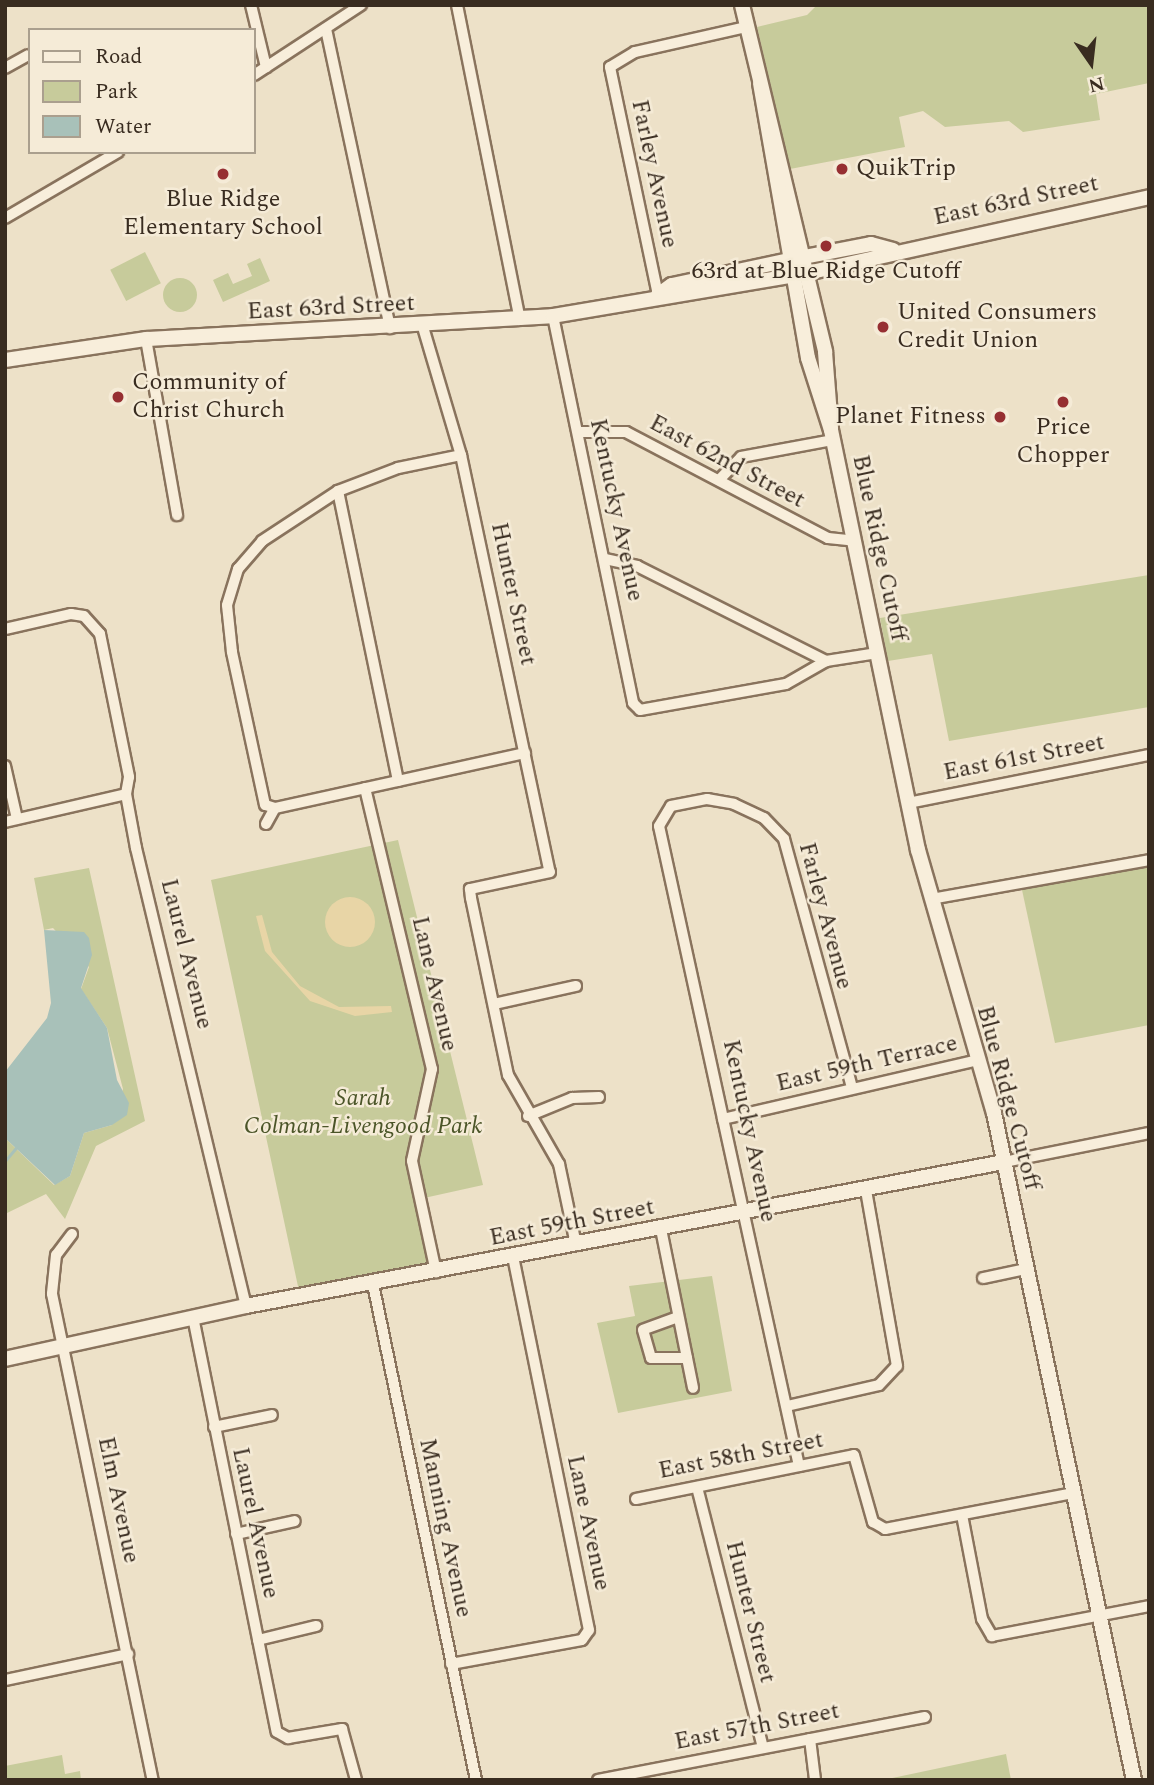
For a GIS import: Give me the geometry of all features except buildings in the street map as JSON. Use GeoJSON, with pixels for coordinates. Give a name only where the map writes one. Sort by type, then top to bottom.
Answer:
{"type":"FeatureCollection","features":[{"type":"Feature","properties":{"kind":"main road","name":"Blue Ridge Cutoff"},"geometry":{"type":"LineString","coordinates":[[742,5],[797,258],[807,273],[825,352],[832,435],[908,803],[931,899],[979,1060],[1004,1162],[1134,1780]]}},
{"type":"Feature","properties":{"kind":"main road","name":"East 63rd Street"},"geometry":{"type":"LineString","coordinates":[[5,360],[146,339],[390,329],[553,316],[658,295],[792,276],[893,250],[1149,197]]}},
{"type":"Feature","properties":{"kind":"main road","name":"East 63rd Street"},"geometry":{"type":"LineString","coordinates":[[658,295],[672,285],[797,258],[871,244],[893,250]]}},
{"type":"Feature","properties":{"kind":"main road","name":"Blue Ridge Cutoff"},"geometry":{"type":"LineString","coordinates":[[797,258],[792,276],[815,388],[832,435]]}},
{"type":"Feature","properties":{"kind":"main road","name":"East 59th Street"},"geometry":{"type":"LineString","coordinates":[[5,1359],[246,1306],[1004,1162]]}},
{"type":"Feature","properties":{"kind":"street"},"geometry":{"type":"LineString","coordinates":[[251,5],[266,67]]}},
{"type":"Feature","properties":{"kind":"street"},"geometry":{"type":"LineString","coordinates":[[256,74],[360,5]]}},
{"type":"Feature","properties":{"kind":"street"},"geometry":{"type":"LineString","coordinates":[[457,5],[520,320]]}},
{"type":"Feature","properties":{"kind":"street","name":"Farley Avenue"},"geometry":{"type":"LineString","coordinates":[[658,295],[610,74],[613,62],[747,27]]}},
{"type":"Feature","properties":{"kind":"street"},"geometry":{"type":"LineString","coordinates":[[326,29],[390,329]]}},
{"type":"Feature","properties":{"kind":"street"},"geometry":{"type":"LineString","coordinates":[[5,68],[28,55]]}},
{"type":"Feature","properties":{"kind":"street"},"geometry":{"type":"LineString","coordinates":[[5,218],[115,154]]}},
{"type":"Feature","properties":{"kind":"street","name":"Kentucky Avenue"},"geometry":{"type":"LineString","coordinates":[[553,316],[633,703],[640,710],[786,684],[826,661]]}},
{"type":"Feature","properties":{"kind":"street","name":"Hunter Street"},"geometry":{"type":"LineString","coordinates":[[423,327],[461,455],[550,872],[470,889],[494,1004]]}},
{"type":"Feature","properties":{"kind":"street"},"geometry":{"type":"LineString","coordinates":[[146,339],[177,515]]}},
{"type":"Feature","properties":{"kind":"street","name":"East 62nd Street"},"geometry":{"type":"LineString","coordinates":[[578,432],[626,432],[828,538],[855,541]]}},
{"type":"Feature","properties":{"kind":"street"},"geometry":{"type":"LineString","coordinates":[[719,480],[740,457],[832,435]]}},
{"type":"Feature","properties":{"kind":"street"},"geometry":{"type":"LineString","coordinates":[[461,455],[398,468],[338,491],[262,541],[233,580],[227,605],[232,652],[265,805],[275,808],[525,753]]}},
{"type":"Feature","properties":{"kind":"street"},"geometry":{"type":"LineString","coordinates":[[338,491],[398,781]]}},
{"type":"Feature","properties":{"kind":"street"},"geometry":{"type":"LineString","coordinates":[[605,559],[637,566],[826,661],[877,653]]}},
{"type":"Feature","properties":{"kind":"street","name":"Laurel Avenue"},"geometry":{"type":"LineString","coordinates":[[5,629],[71,614],[86,617],[100,634],[130,777],[126,794],[246,1306]]}},
{"type":"Feature","properties":{"kind":"street","name":"East 61st Street"},"geometry":{"type":"LineString","coordinates":[[908,803],[1149,755]]}},
{"type":"Feature","properties":{"kind":"street"},"geometry":{"type":"LineString","coordinates":[[5,766],[17,819]]}},
{"type":"Feature","properties":{"kind":"street","name":"Lane Avenue"},"geometry":{"type":"LineString","coordinates":[[365,788],[432,1069],[412,1161],[436,1272]]}},
{"type":"Feature","properties":{"kind":"street"},"geometry":{"type":"LineString","coordinates":[[5,822],[126,794]]}},
{"type":"Feature","properties":{"kind":"street","name":"Farley Avenue"},"geometry":{"type":"LineString","coordinates":[[669,808],[707,799],[734,804],[764,818],[784,839],[852,1087]]}},
{"type":"Feature","properties":{"kind":"street"},"geometry":{"type":"LineString","coordinates":[[266,824],[275,808]]}},
{"type":"Feature","properties":{"kind":"street","name":"Kentucky Avenue"},"geometry":{"type":"LineString","coordinates":[[669,808],[659,826],[741,1214],[762,1281],[799,1466]]}},
{"type":"Feature","properties":{"kind":"street"},"geometry":{"type":"LineString","coordinates":[[931,899],[1149,860]]}},
{"type":"Feature","properties":{"kind":"street"},"geometry":{"type":"LineString","coordinates":[[576,986],[494,1004],[508,1075],[528,1116],[559,1164],[576,1245]]}},
{"type":"Feature","properties":{"kind":"street","name":"East 59th Terrace"},"geometry":{"type":"LineString","coordinates":[[723,1119],[852,1087],[979,1060]]}},
{"type":"Feature","properties":{"kind":"street"},"geometry":{"type":"LineString","coordinates":[[528,1116],[572,1098],[599,1097]]}},
{"type":"Feature","properties":{"kind":"street","name":"East 59th Street"},"geometry":{"type":"LineString","coordinates":[[1004,1162],[1149,1133]]}},
{"type":"Feature","properties":{"kind":"street"},"geometry":{"type":"LineString","coordinates":[[787,1406],[879,1385],[896,1368],[898,1350],[866,1190]]}},
{"type":"Feature","properties":{"kind":"street"},"geometry":{"type":"LineString","coordinates":[[660,1229],[692,1388]]}},
{"type":"Feature","properties":{"kind":"street","name":"Elm Avenue"},"geometry":{"type":"LineString","coordinates":[[72,1234],[56,1255],[51,1277],[153,1780]]}},
{"type":"Feature","properties":{"kind":"street","name":"Lane Avenue"},"geometry":{"type":"LineString","coordinates":[[451,1664],[582,1640],[588,1633],[513,1257]]}},
{"type":"Feature","properties":{"kind":"street"},"geometry":{"type":"LineString","coordinates":[[983,1278],[1026,1269]]}},
{"type":"Feature","properties":{"kind":"street","name":"Manning Avenue"},"geometry":{"type":"LineString","coordinates":[[373,1284],[476,1780]]}},
{"type":"Feature","properties":{"kind":"street","name":"Laurel Avenue"},"geometry":{"type":"LineString","coordinates":[[193,1317],[258,1640],[282,1736],[344,1731],[356,1780]]}},
{"type":"Feature","properties":{"kind":"street"},"geometry":{"type":"LineString","coordinates":[[678,1317],[643,1330],[650,1358],[687,1358]]}},
{"type":"Feature","properties":{"kind":"street"},"geometry":{"type":"LineString","coordinates":[[214,1427],[272,1415]]}},
{"type":"Feature","properties":{"kind":"street","name":"East 58th Street"},"geometry":{"type":"LineString","coordinates":[[636,1499],[854,1455],[873,1521],[885,1529],[962,1516]]}},
{"type":"Feature","properties":{"kind":"street","name":"Hunter Street"},"geometry":{"type":"LineString","coordinates":[[697,1487],[763,1748]]}},
{"type":"Feature","properties":{"kind":"street"},"geometry":{"type":"LineString","coordinates":[[1073,1493],[962,1516],[986,1632],[999,1637],[1149,1606]]}},
{"type":"Feature","properties":{"kind":"street"},"geometry":{"type":"LineString","coordinates":[[236,1534],[295,1521]]}},
{"type":"Feature","properties":{"kind":"street"},"geometry":{"type":"LineString","coordinates":[[258,1640],[316,1626]]}},
{"type":"Feature","properties":{"kind":"street"},"geometry":{"type":"LineString","coordinates":[[5,1680],[128,1654]]}},
{"type":"Feature","properties":{"kind":"street","name":"East 57th Street"},"geometry":{"type":"LineString","coordinates":[[598,1780],[925,1717]]}},
{"type":"Feature","properties":{"kind":"street"},"geometry":{"type":"LineString","coordinates":[[810,1739],[815,1780]]}},
{"type":"Feature","properties":{"kind":"green space"},"geometry":{"type":"Polygon","coordinates":[[[817,5],[1149,5],[1149,83],[1096,94],[1100,120],[1023,132],[1009,121],[945,127],[923,111],[899,117],[905,147],[790,169],[757,27],[807,15],[817,5]]]}},
{"type":"Feature","properties":{"kind":"green space"},"geometry":{"type":"Polygon","coordinates":[[[145,252],[161,283],[126,301],[110,270],[145,252]]]}},
{"type":"Feature","properties":{"kind":"green space"},"geometry":{"type":"Polygon","coordinates":[[[260,258],[270,281],[223,302],[213,280],[228,273],[233,284],[252,276],[247,264],[260,258]]]}},
{"type":"Feature","properties":{"kind":"green space"},"geometry":{"type":"Polygon","coordinates":[[[180,278],[192,283],[197,295],[192,307],[180,312],[168,307],[163,295],[168,283],[180,278]]]}},
{"type":"Feature","properties":{"kind":"green space"},"geometry":{"type":"Polygon","coordinates":[[[1149,575],[1149,707],[949,741],[932,654],[888,661],[880,618],[1149,575]]]}},
{"type":"Feature","properties":{"kind":"green space","name":"Sarah Colman-Livengood Park"},"geometry":{"type":"Polygon","coordinates":[[[398,840],[483,1185],[415,1200],[428,1258],[423,1267],[299,1291],[211,880],[398,840]]]}},
{"type":"Feature","properties":{"kind":"green space"},"geometry":{"type":"Polygon","coordinates":[[[1149,854],[1149,1025],[1055,1043],[1019,876],[1149,854]]]}},
{"type":"Feature","properties":{"kind":"green space"},"geometry":{"type":"Polygon","coordinates":[[[89,868],[145,1121],[96,1146],[65,1219],[46,1194],[5,1214],[5,1138],[54,1185],[70,1176],[84,1133],[112,1125],[123,1089],[107,1028],[81,989],[89,967],[53,928],[44,930],[34,878],[89,868]]]}},
{"type":"Feature","properties":{"kind":"green space"},"geometry":{"type":"Polygon","coordinates":[[[712,1276],[732,1391],[618,1413],[597,1323],[635,1316],[629,1286],[712,1276]]]}},
{"type":"Feature","properties":{"kind":"green space"},"geometry":{"type":"Polygon","coordinates":[[[1006,1754],[1011,1780],[883,1780],[1006,1754]]]}},
{"type":"Feature","properties":{"kind":"green space"},"geometry":{"type":"Polygon","coordinates":[[[62,1755],[65,1774],[80,1771],[81,1780],[5,1780],[5,1766],[62,1755]]]}},
{"type":"Feature","properties":{"kind":"sand"},"geometry":{"type":"Polygon","coordinates":[[[350,897],[368,904],[375,922],[368,940],[350,947],[332,940],[325,922],[332,904],[350,897]]]}},
{"type":"Feature","properties":{"kind":"sand"},"geometry":{"type":"Polygon","coordinates":[[[262,915],[272,952],[300,986],[339,1007],[391,1006],[392,1012],[355,1016],[310,1001],[265,951],[256,916],[262,915]]]}},
{"type":"Feature","properties":{"kind":"water"},"geometry":{"type":"Polygon","coordinates":[[[44,930],[84,932],[89,938],[92,955],[81,988],[107,1028],[117,1080],[129,1103],[127,1115],[112,1125],[84,1133],[70,1176],[55,1185],[5,1138],[5,1072],[47,1018],[51,1003],[44,930]]]}},
{"type":"Feature","properties":{"kind":"waterway"},"geometry":{"type":"LineString","coordinates":[[5,1161],[16,1148]]}},
{"type":"Feature","properties":{"kind":"place","name":"QuikTrip"},"geometry":{"type":"Point","coordinates":[842,169]}},
{"type":"Feature","properties":{"kind":"place","name":"Blue Ridge Elementary School"},"geometry":{"type":"Point","coordinates":[223,174]}},
{"type":"Feature","properties":{"kind":"place","name":"63rd at Blue Ridge Cutoff"},"geometry":{"type":"Point","coordinates":[826,246]}},
{"type":"Feature","properties":{"kind":"place","name":"United Consumers Credit Union"},"geometry":{"type":"Point","coordinates":[883,327]}},
{"type":"Feature","properties":{"kind":"place","name":"Community of Christ Church"},"geometry":{"type":"Point","coordinates":[118,397]}},
{"type":"Feature","properties":{"kind":"place","name":"Price Chopper"},"geometry":{"type":"Point","coordinates":[1063,402]}},
{"type":"Feature","properties":{"kind":"place","name":"Planet Fitness"},"geometry":{"type":"Point","coordinates":[1000,417]}}]}
